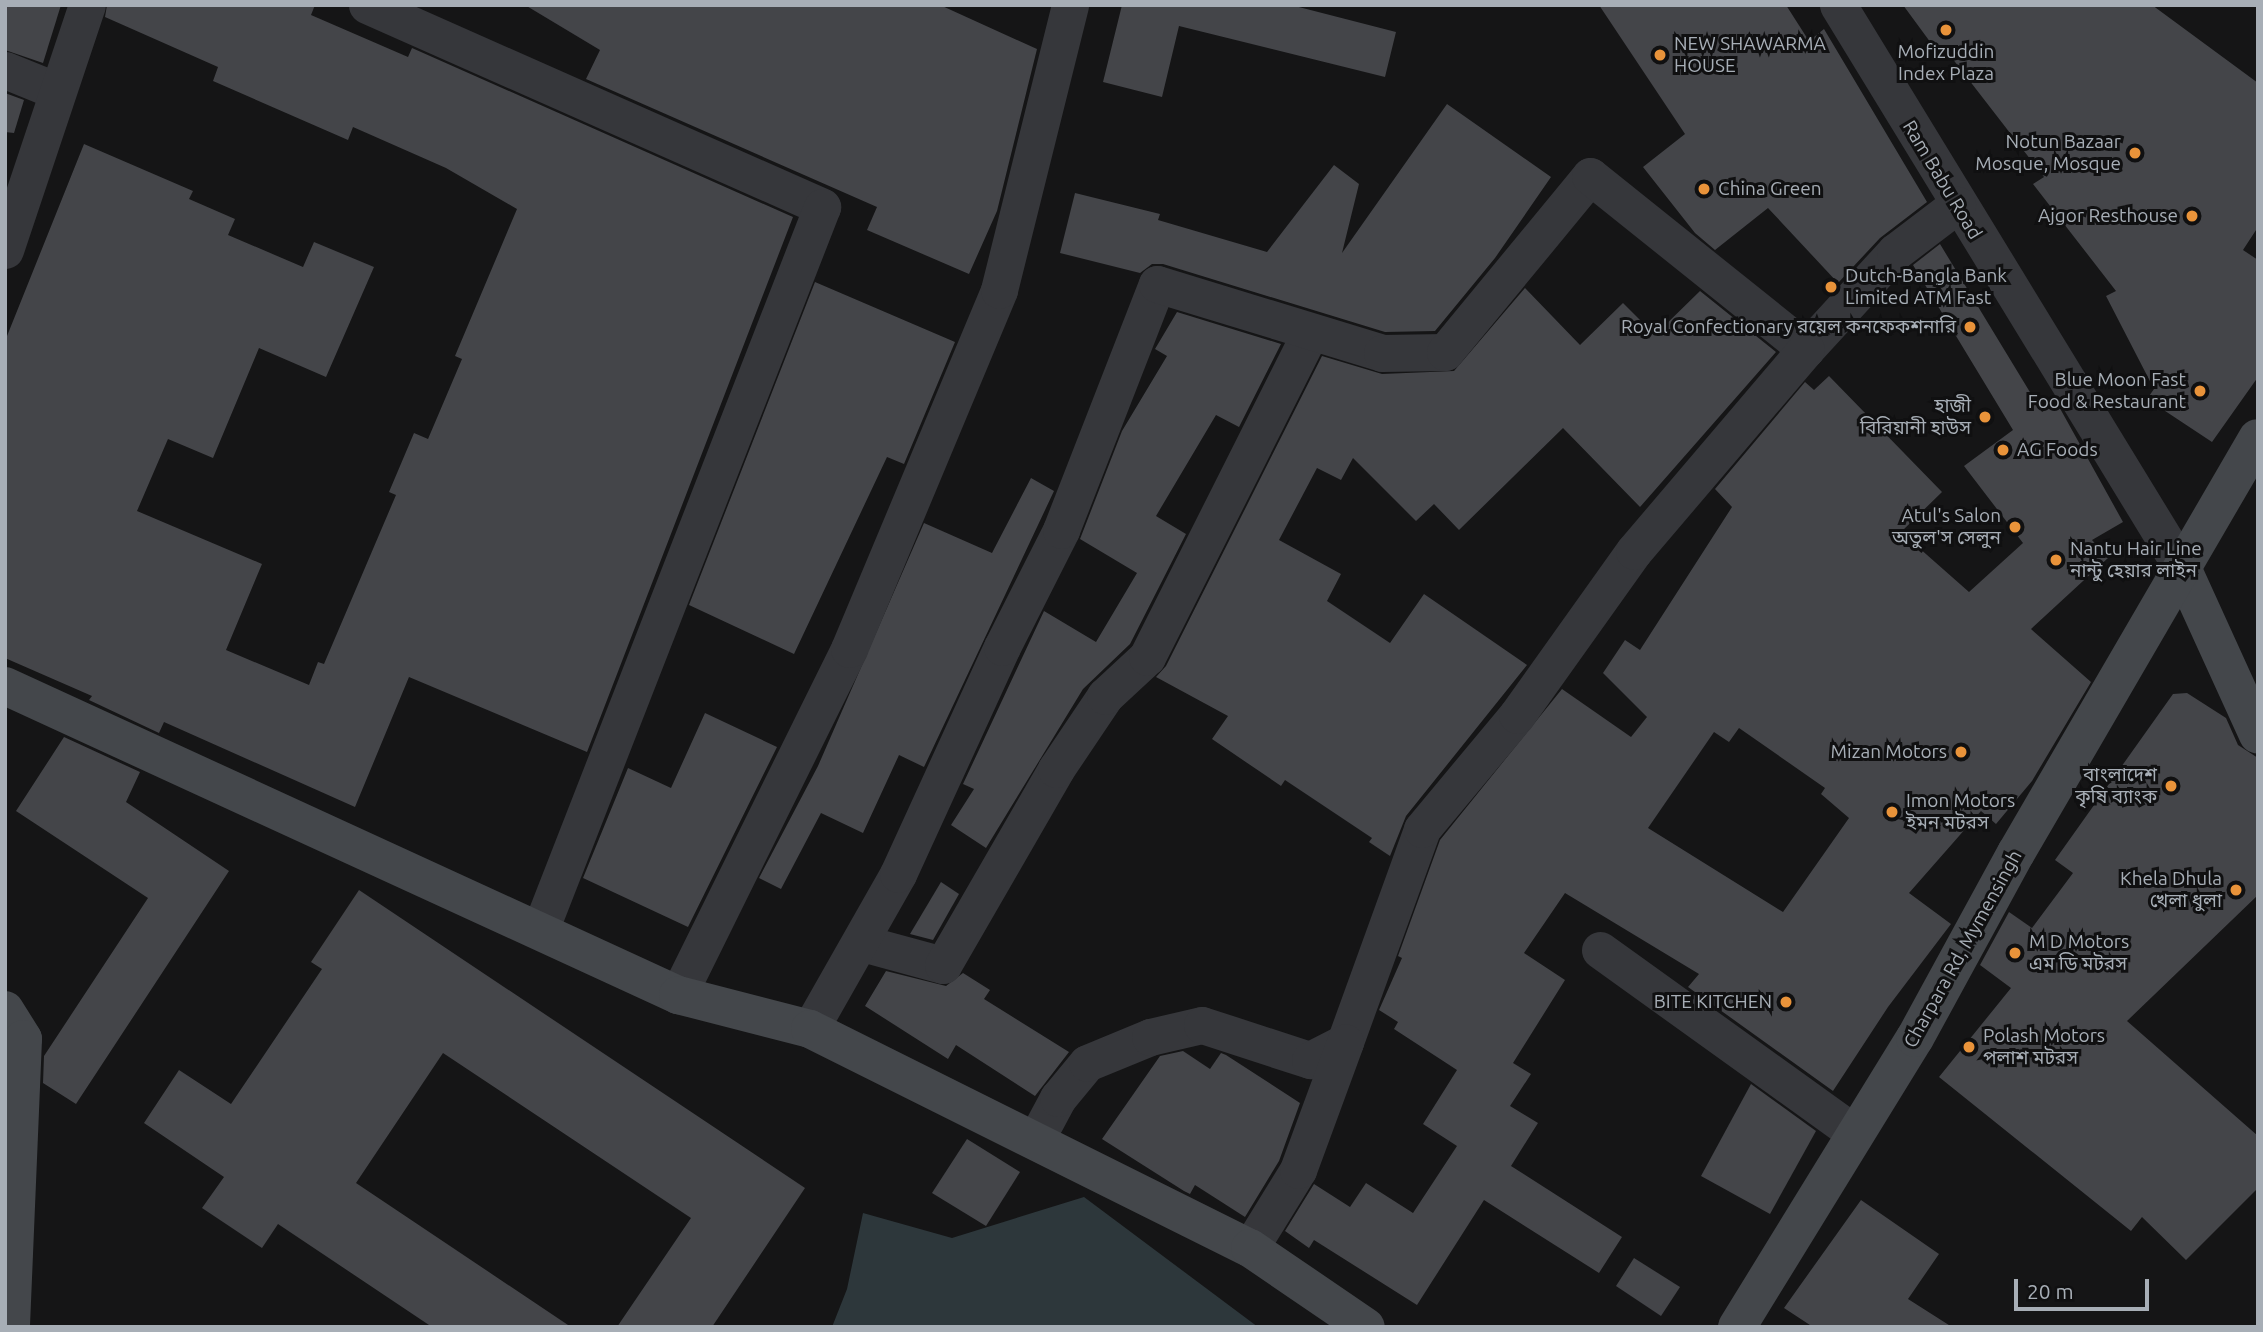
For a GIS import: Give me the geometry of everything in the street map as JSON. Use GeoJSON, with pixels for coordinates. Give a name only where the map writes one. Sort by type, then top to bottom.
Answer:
{"type":"FeatureCollection","features":[{"type":"Feature","properties":{"kind":"street"},"geometry":{"type":"LineString","coordinates":[[5,250],[87,5]]}},
{"type":"Feature","properties":{"kind":"street"},"geometry":{"type":"LineString","coordinates":[[367,5],[822,207],[540,930]]}},
{"type":"Feature","properties":{"kind":"street"},"geometry":{"type":"LineString","coordinates":[[678,995],[849,649],[999,289],[1070,5]]}},
{"type":"Feature","properties":{"kind":"street","name":"Ram Babu Road"},"geometry":{"type":"LineString","coordinates":[[1838,5],[1957,205],[2182,568]]}},
{"type":"Feature","properties":{"kind":"street"},"geometry":{"type":"LineString","coordinates":[[5,70],[57,91]]}},
{"type":"Feature","properties":{"kind":"street"},"geometry":{"type":"LineString","coordinates":[[810,1029],[862,943],[1061,530],[1157,284],[1382,353],[1445,352],[1590,176],[1806,349]]}},
{"type":"Feature","properties":{"kind":"street"},"geometry":{"type":"LineString","coordinates":[[1250,1248],[1298,1170],[1422,829],[1517,715],[1634,551],[1806,349],[1895,251],[1957,205]]}},
{"type":"Feature","properties":{"kind":"street"},"geometry":{"type":"LineString","coordinates":[[862,943],[943,965],[1056,769],[1105,696],[1147,657],[1310,333]]}},
{"type":"Feature","properties":{"kind":"street","name":"Charpara Rd, Mymensingh"},"geometry":{"type":"LineString","coordinates":[[1737,1327],[1914,1038],[2258,438]]}},
{"type":"Feature","properties":{"kind":"street"},"geometry":{"type":"LineString","coordinates":[[2182,568],[2258,735]]}},
{"type":"Feature","properties":{"kind":"street"},"geometry":{"type":"LineString","coordinates":[[5,686],[678,995],[810,1029],[1036,1139],[1250,1248],[1366,1327]]}},
{"type":"Feature","properties":{"kind":"street"},"geometry":{"type":"LineString","coordinates":[[1600,950],[1856,1133]]}},
{"type":"Feature","properties":{"kind":"street"},"geometry":{"type":"LineString","coordinates":[[5,1010],[23,1039],[11,1327]]}},
{"type":"Feature","properties":{"kind":"street"},"geometry":{"type":"LineString","coordinates":[[1036,1139],[1058,1098],[1087,1063],[1150,1037],[1202,1025],[1310,1060],[1345,1042]]}},
{"type":"Feature","properties":{"kind":"shaded area"},"geometry":{"type":"Polygon","coordinates":[[[1084,1197],[1258,1327],[832,1327],[847,1289],[863,1213],[952,1238],[1084,1197]]]}},
{"type":"Feature","properties":{"kind":"building"},"geometry":{"type":"Polygon","coordinates":[[[5,5],[61,5],[43,63],[5,50],[5,5]]]}},
{"type":"Feature","properties":{"kind":"building"},"geometry":{"type":"Polygon","coordinates":[[[107,5],[315,5],[311,15],[408,57],[412,48],[793,217],[587,752],[409,677],[355,807],[164,722],[159,733],[89,700],[92,696],[5,658],[5,341],[84,144],[193,191],[189,199],[235,219],[228,235],[303,267],[314,242],[374,267],[326,377],[259,348],[213,458],[168,439],[137,511],[262,564],[226,650],[309,685],[318,662],[324,664],[396,495],[389,492],[414,433],[428,439],[462,359],[455,356],[517,209],[446,168],[353,127],[348,140],[213,81],[218,67],[105,17],[107,5]]]}},
{"type":"Feature","properties":{"kind":"building"},"geometry":{"type":"Polygon","coordinates":[[[525,5],[940,5],[1037,49],[997,211],[969,274],[867,230],[877,207],[586,79],[600,50],[525,5]]]}},
{"type":"Feature","properties":{"kind":"building"},"geometry":{"type":"Polygon","coordinates":[[[1122,5],[1291,5],[1396,32],[1385,77],[1179,26],[1162,97],[1103,82],[1122,5]]]}},
{"type":"Feature","properties":{"kind":"building"},"geometry":{"type":"Polygon","coordinates":[[[1599,5],[1786,5],[1809,41],[1824,29],[1927,202],[1880,238],[1838,283],[1768,208],[1715,250],[1695,233],[1643,167],[1685,134],[1599,5]]]}},
{"type":"Feature","properties":{"kind":"building"},"geometry":{"type":"Polygon","coordinates":[[[1903,5],[2152,5],[2258,83],[2258,227],[2243,250],[2258,260],[2258,377],[2212,442],[2147,399],[2154,389],[2106,296],[2116,291],[2033,184],[2044,177],[1945,49],[1939,54],[1903,5]]]}},
{"type":"Feature","properties":{"kind":"building"},"geometry":{"type":"Polygon","coordinates":[[[5,93],[24,100],[14,133],[5,132],[5,93]]]}},
{"type":"Feature","properties":{"kind":"building"},"geometry":{"type":"Polygon","coordinates":[[[1447,104],[1551,177],[1495,258],[1435,331],[1385,332],[1163,264],[1152,264],[1140,273],[1060,253],[1075,193],[1160,214],[1158,220],[1267,252],[1334,165],[1359,184],[1342,253],[1447,104]]]}},
{"type":"Feature","properties":{"kind":"building"},"geometry":{"type":"Polygon","coordinates":[[[1940,244],[2042,412],[2057,403],[2123,522],[2092,540],[2108,558],[2031,629],[2091,682],[2032,781],[1996,824],[1981,811],[1909,893],[1951,924],[1888,1007],[1833,1091],[1688,987],[1699,974],[1565,893],[1524,953],[1565,980],[1513,1063],[1531,1074],[1510,1106],[1538,1123],[1511,1166],[1622,1237],[1599,1273],[1484,1200],[1417,1305],[1314,1240],[1309,1248],[1285,1231],[1314,1184],[1350,1207],[1366,1183],[1413,1213],[1457,1146],[1423,1124],[1457,1070],[1394,1029],[1398,1022],[1379,1010],[1402,958],[1398,956],[1440,840],[1562,689],[1631,737],[1647,717],[1603,673],[1625,640],[1640,650],[1732,507],[1715,489],[1805,382],[1814,390],[1829,376],[1942,492],[1901,532],[1969,592],[2023,543],[1964,466],[2013,430],[1913,265],[1940,244]],[[1739,728],[1729,742],[1714,732],[1648,828],[1783,912],[1849,818],[1821,794],[1825,788],[1739,728]]]}},
{"type":"Feature","properties":{"kind":"building"},"geometry":{"type":"Polygon","coordinates":[[[815,282],[955,342],[904,464],[887,457],[794,654],[689,605],[815,282]]]}},
{"type":"Feature","properties":{"kind":"building"},"geometry":{"type":"Polygon","coordinates":[[[1525,288],[1580,345],[1623,303],[1655,335],[1700,291],[1776,352],[1640,507],[1563,428],[1459,530],[1434,504],[1416,521],[1353,458],[1341,480],[1317,468],[1279,540],[1341,574],[1327,601],[1390,643],[1424,594],[1527,665],[1406,816],[1390,856],[1369,842],[1372,838],[1285,780],[1281,786],[1212,739],[1228,716],[1156,677],[1166,666],[1322,356],[1382,374],[1454,371],[1525,288]]]}},
{"type":"Feature","properties":{"kind":"building"},"geometry":{"type":"Polygon","coordinates":[[[1177,312],[1281,344],[1239,427],[1216,415],[1156,516],[1186,534],[1130,644],[1083,689],[986,848],[951,825],[974,789],[963,784],[1044,611],[1096,642],[1137,573],[1080,539],[1122,431],[1167,356],[1155,349],[1177,312]]]}},
{"type":"Feature","properties":{"kind":"building"},"geometry":{"type":"Polygon","coordinates":[[[1031,478],[1054,491],[924,767],[899,755],[863,833],[821,813],[781,889],[759,878],[818,766],[924,523],[992,553],[1031,478]]]}},
{"type":"Feature","properties":{"kind":"building"},"geometry":{"type":"Polygon","coordinates":[[[2187,693],[2226,718],[2238,745],[2258,758],[2258,895],[2127,1021],[2258,1136],[2258,1188],[2186,1260],[2142,1217],[2131,1231],[1939,1077],[2011,988],[1980,965],[2009,912],[2032,928],[2073,873],[2055,860],[2173,694],[2187,693]]]}},
{"type":"Feature","properties":{"kind":"building"},"geometry":{"type":"Polygon","coordinates":[[[705,713],[777,747],[688,927],[583,878],[628,768],[671,788],[705,713]]]}},
{"type":"Feature","properties":{"kind":"building"},"geometry":{"type":"Polygon","coordinates":[[[64,737],[140,772],[126,802],[229,871],[76,1104],[43,1083],[44,1056],[148,898],[16,811],[64,737]]]}},
{"type":"Feature","properties":{"kind":"building"},"geometry":{"type":"Polygon","coordinates":[[[941,882],[959,894],[933,940],[910,934],[941,882]]]}},
{"type":"Feature","properties":{"kind":"building"},"geometry":{"type":"Polygon","coordinates":[[[359,890],[805,1188],[712,1327],[617,1327],[691,1218],[443,1053],[356,1183],[571,1327],[432,1327],[278,1224],[262,1248],[202,1208],[224,1177],[144,1123],[179,1070],[231,1104],[322,969],[311,962],[359,890]]]}},
{"type":"Feature","properties":{"kind":"building"},"geometry":{"type":"Polygon","coordinates":[[[886,971],[946,986],[963,973],[990,990],[984,999],[1069,1052],[1035,1096],[956,1045],[948,1059],[865,1006],[886,971]]]}},
{"type":"Feature","properties":{"kind":"building"},"geometry":{"type":"Polygon","coordinates":[[[1183,1051],[1210,1069],[1221,1053],[1226,1055],[1300,1103],[1279,1161],[1245,1217],[1195,1185],[1190,1194],[1184,1191],[1102,1139],[1160,1056],[1183,1051]]]}},
{"type":"Feature","properties":{"kind":"building"},"geometry":{"type":"Polygon","coordinates":[[[1751,1084],[1816,1131],[1770,1214],[1701,1176],[1751,1084]]]}},
{"type":"Feature","properties":{"kind":"building"},"geometry":{"type":"Polygon","coordinates":[[[967,1139],[1020,1172],[986,1226],[932,1193],[967,1139]]]}},
{"type":"Feature","properties":{"kind":"building"},"geometry":{"type":"Polygon","coordinates":[[[1861,1200],[1939,1254],[1908,1299],[1952,1327],[1813,1327],[1784,1308],[1861,1200]]]}},
{"type":"Feature","properties":{"kind":"building"},"geometry":{"type":"Polygon","coordinates":[[[1634,1258],[1680,1287],[1661,1316],[1616,1286],[1634,1258]]]}},
{"type":"Feature","properties":{"kind":"place","name":"Mofizuddin Index Plaza"},"geometry":{"type":"Point","coordinates":[1946,30]}},
{"type":"Feature","properties":{"kind":"place","name":"NEW SHAWARMA HOUSE"},"geometry":{"type":"Point","coordinates":[1660,55]}},
{"type":"Feature","properties":{"kind":"place","name":"Notun Bazaar Mosque, Mosque"},"geometry":{"type":"Point","coordinates":[2135,153]}},
{"type":"Feature","properties":{"kind":"place","name":"China Green"},"geometry":{"type":"Point","coordinates":[1704,189]}},
{"type":"Feature","properties":{"kind":"place","name":"Ajgor Resthouse"},"geometry":{"type":"Point","coordinates":[2192,216]}},
{"type":"Feature","properties":{"kind":"place","name":"Dutch-Bangla Bank Limited ATM Fast"},"geometry":{"type":"Point","coordinates":[1831,287]}},
{"type":"Feature","properties":{"kind":"place","name":"Royal Confectionary রয়েল কনফেকশনারি"},"geometry":{"type":"Point","coordinates":[1970,327]}},
{"type":"Feature","properties":{"kind":"place","name":"Blue Moon Fast Food & Restaurant"},"geometry":{"type":"Point","coordinates":[2200,391]}},
{"type":"Feature","properties":{"kind":"place","name":"হাজী বিরিয়ানী হাউস"},"geometry":{"type":"Point","coordinates":[1985,417]}},
{"type":"Feature","properties":{"kind":"place","name":"AG Foods"},"geometry":{"type":"Point","coordinates":[2003,450]}},
{"type":"Feature","properties":{"kind":"place","name":"Atul's Salon অতুল'স সেলুন"},"geometry":{"type":"Point","coordinates":[2015,527]}},
{"type":"Feature","properties":{"kind":"place","name":"Nantu Hair Line নান্টু হেয়ার লাইন"},"geometry":{"type":"Point","coordinates":[2056,560]}},
{"type":"Feature","properties":{"kind":"place","name":"Mizan Motors"},"geometry":{"type":"Point","coordinates":[1961,752]}},
{"type":"Feature","properties":{"kind":"place","name":"বাংলাদেশ কৃষি ব্যাংক"},"geometry":{"type":"Point","coordinates":[2171,786]}},
{"type":"Feature","properties":{"kind":"place","name":"Imon Motors ইমন মটরস"},"geometry":{"type":"Point","coordinates":[1892,812]}},
{"type":"Feature","properties":{"kind":"place","name":"Khela Dhula খেলা ধুলা"},"geometry":{"type":"Point","coordinates":[2236,890]}},
{"type":"Feature","properties":{"kind":"place","name":"M D Motors এম ডি মটরস"},"geometry":{"type":"Point","coordinates":[2015,953]}},
{"type":"Feature","properties":{"kind":"place","name":"BITE KITCHEN"},"geometry":{"type":"Point","coordinates":[1786,1002]}},
{"type":"Feature","properties":{"kind":"place","name":"Polash Motors পলাশ মটরস"},"geometry":{"type":"Point","coordinates":[1969,1047]}}]}
